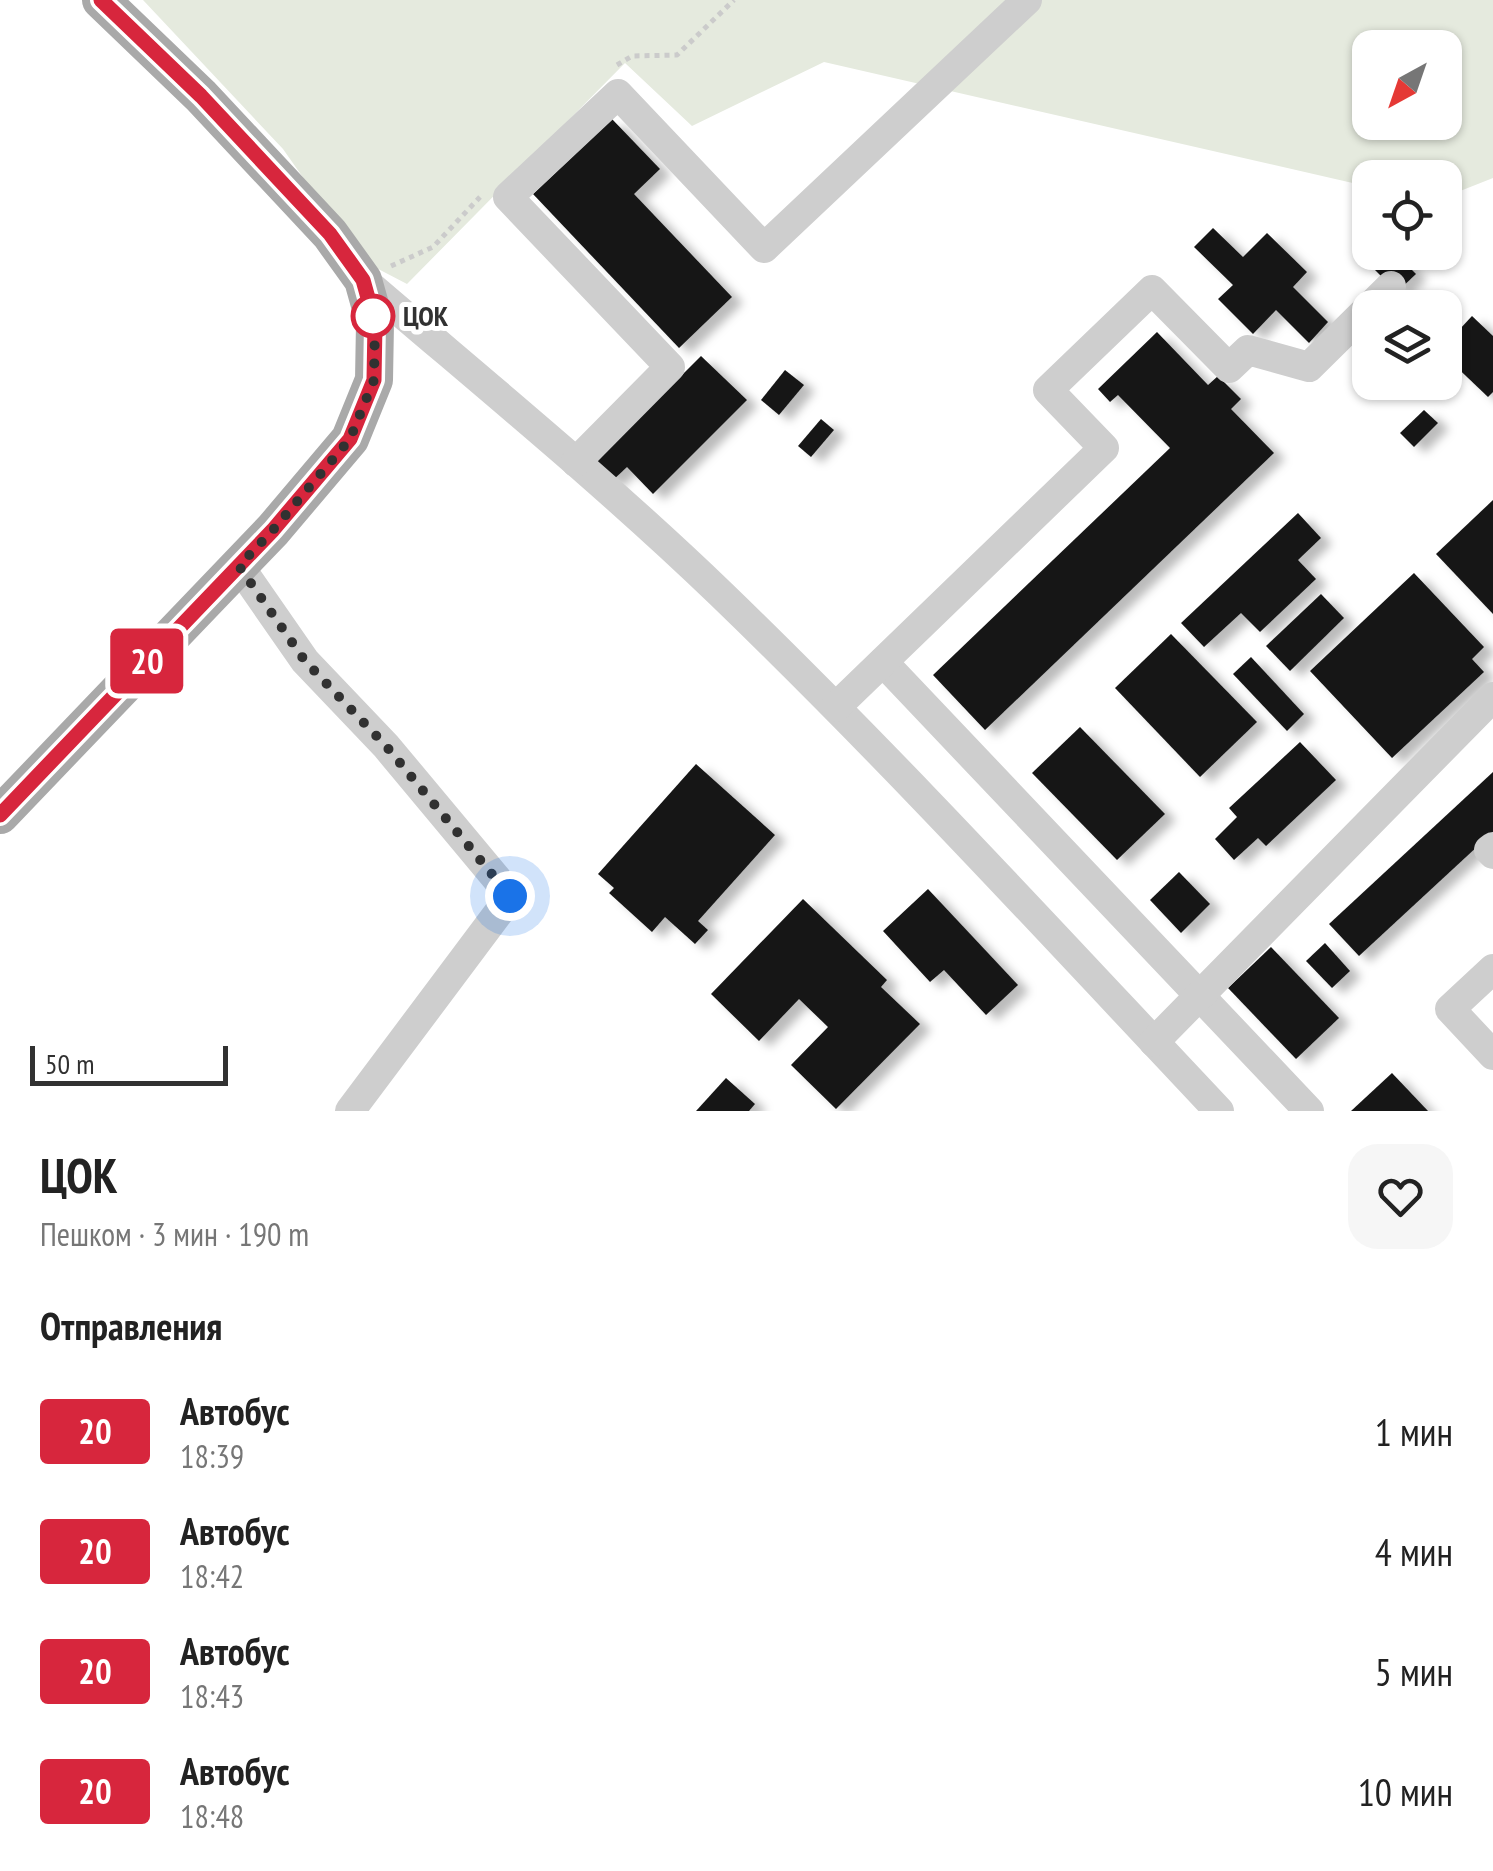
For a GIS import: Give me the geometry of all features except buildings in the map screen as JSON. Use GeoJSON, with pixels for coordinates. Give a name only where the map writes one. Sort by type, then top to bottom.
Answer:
{"type":"FeatureCollection","features":[{"type":"Feature","properties":{"kind":"main road"},"geometry":{"type":"LineString","coordinates":[[0,814],[273,530],[350,439],[374,380],[375,323],[363,280],[330,234],[201,96],[101,0]]}},
{"type":"Feature","properties":{"kind":"street"},"geometry":{"type":"LineString","coordinates":[[571,458],[670,367],[508,197],[618,94],[764,248],[1027,0]]}},
{"type":"Feature","properties":{"kind":"street"},"geometry":{"type":"LineString","coordinates":[[363,280],[571,458],[718,591],[836,707],[1220,1111]]}},
{"type":"Feature","properties":{"kind":"street"},"geometry":{"type":"LineString","coordinates":[[836,707],[1104,448],[1048,390],[1152,290],[1229,368],[1248,350],[1309,367],[1391,286]]}},
{"type":"Feature","properties":{"kind":"street"},"geometry":{"type":"LineString","coordinates":[[239,566],[305,661],[386,746],[510,896],[350,1111]]}},
{"type":"Feature","properties":{"kind":"street"},"geometry":{"type":"LineString","coordinates":[[883,662],[1309,1111]]}},
{"type":"Feature","properties":{"kind":"street"},"geometry":{"type":"LineString","coordinates":[[1154,1042],[1493,697]]}},
{"type":"Feature","properties":{"kind":"street"},"geometry":{"type":"LineString","coordinates":[[1493,969],[1450,1009],[1493,1054]]}},
{"type":"Feature","properties":{"kind":"path"},"geometry":{"type":"LineString","coordinates":[[363,280],[433,246]]}},
{"type":"Feature","properties":{"kind":"shaded area"},"geometry":{"type":"Polygon","coordinates":[[[143,0],[1493,0],[1493,178],[1462,190],[1462,160],[1352,160],[1352,183],[824,62],[692,126],[625,63],[407,284],[361,260],[283,149],[143,0]]]}},
{"type":"Feature","properties":{"kind":"bus line","name":"20"},"geometry":{"type":"LineString","coordinates":[[0,815],[273,530],[350,439],[374,380],[375,323],[363,280],[330,234],[201,96],[101,0]]}},
{"type":"Feature","properties":{"kind":"place","name":"ЦОК"},"geometry":{"type":"Point","coordinates":[373,316]}},
{"type":"Feature","properties":{"kind":"route"},"geometry":{"type":"LineString","coordinates":[[373,316],[372,313],[374,380],[350,439],[239,566],[305,661],[386,746],[510,896]]}}]}
